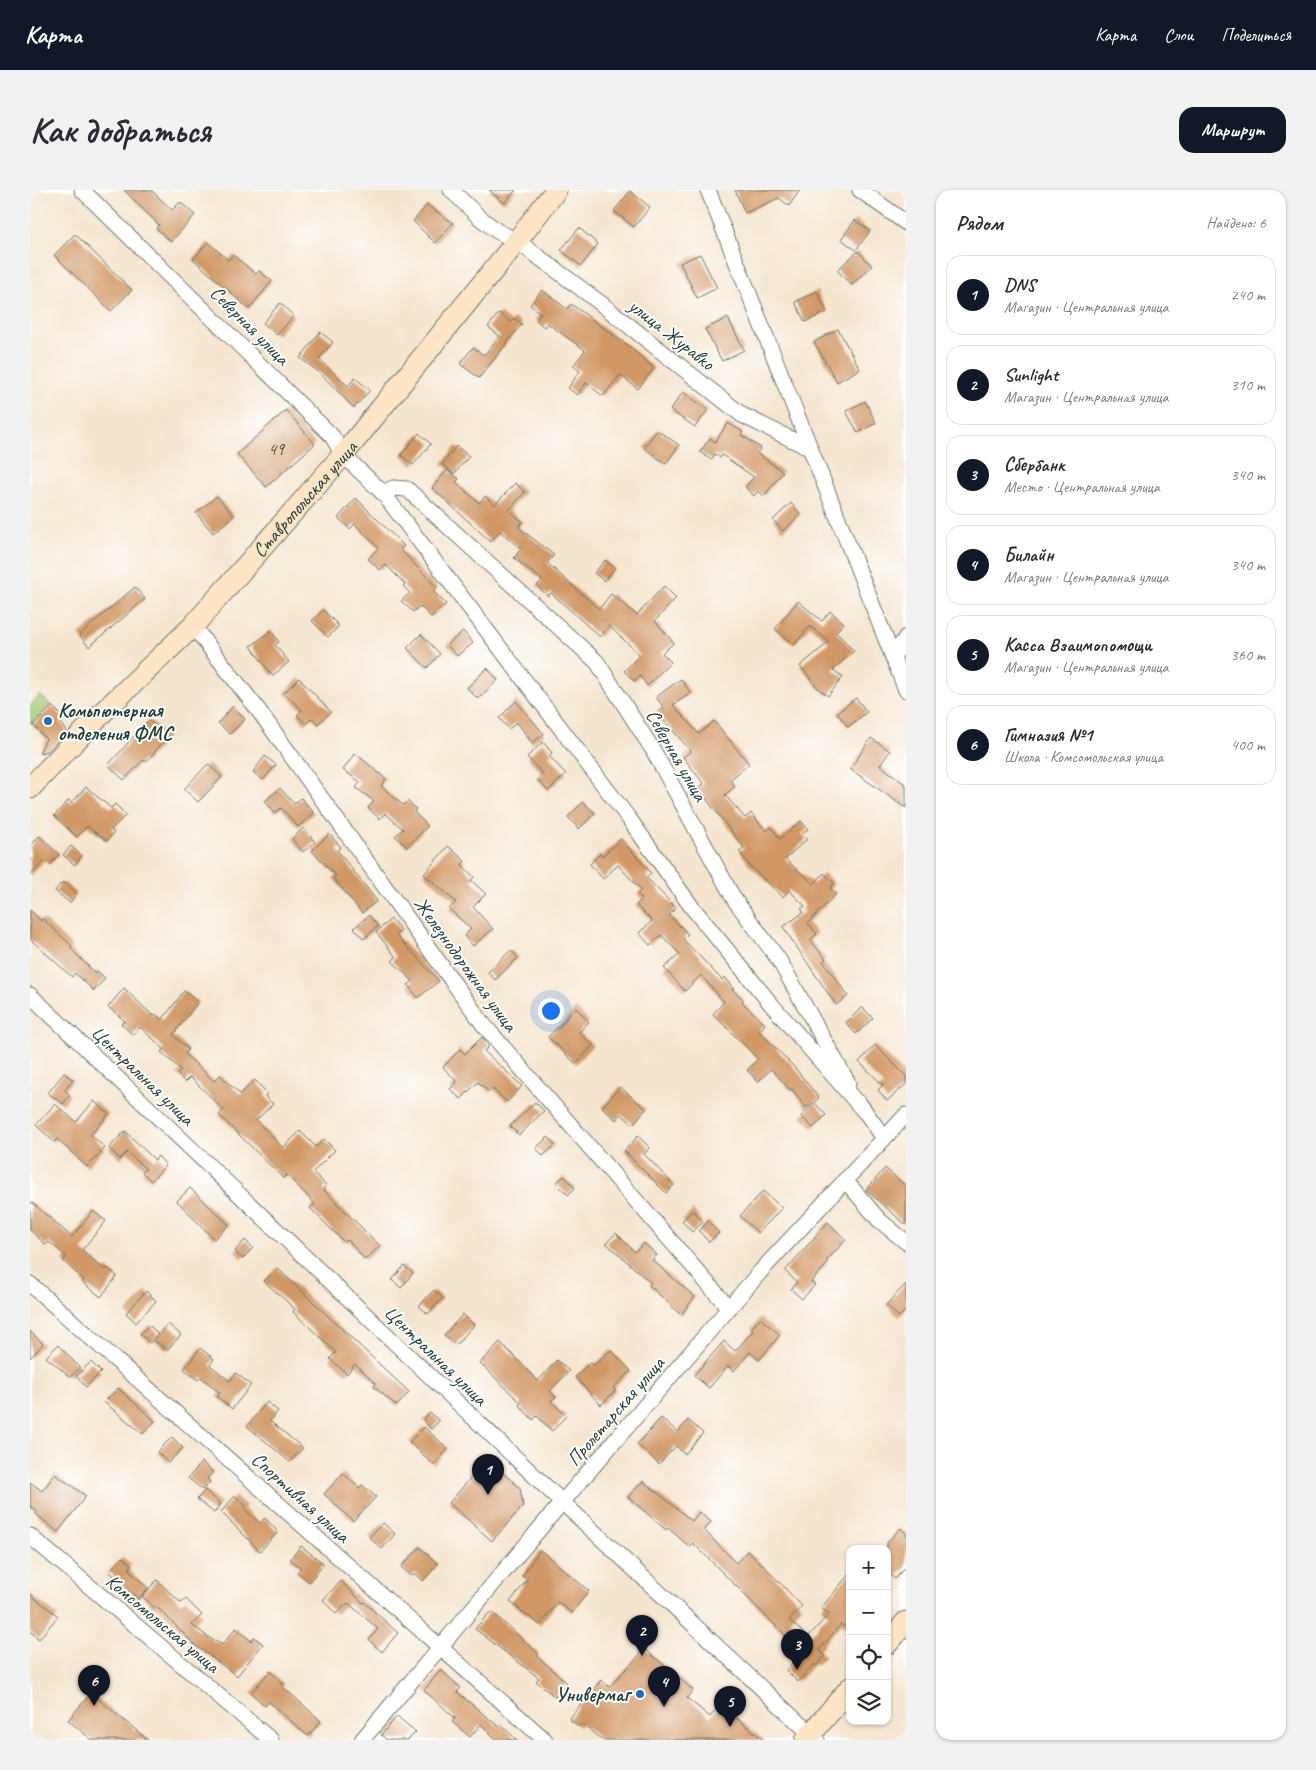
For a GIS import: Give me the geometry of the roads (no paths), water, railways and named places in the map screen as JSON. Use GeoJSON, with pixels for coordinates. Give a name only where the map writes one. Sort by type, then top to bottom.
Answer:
{"type":"FeatureCollection","features":[{"type":"Feature","properties":{"kind":"street","name":"Северная улица"},"geometry":{"type":"LineString","coordinates":[[82,190],[332,436],[343,455],[383,493],[630,820],[691,906],[771,1004],[864,1111],[884,1138]]}},
{"type":"Feature","properties":{"kind":"street","name":"улица Журавко"},"geometry":{"type":"LineString","coordinates":[[450,190],[497,231],[517,241],[742,415],[809,448]]}},
{"type":"Feature","properties":{"kind":"street","name":"Ставропольская улица"},"geometry":{"type":"LineString","coordinates":[[30,788],[103,712],[193,626],[343,455],[517,241],[556,190]]}},
{"type":"Feature","properties":{"kind":"street"},"geometry":{"type":"LineString","coordinates":[[708,190],[778,361],[809,448],[906,690]]}},
{"type":"Feature","properties":{"kind":"street"},"geometry":{"type":"LineString","coordinates":[[860,190],[906,223]]}},
{"type":"Feature","properties":{"kind":"street","name":"Северная улица"},"geometry":{"type":"LineString","coordinates":[[383,493],[393,488],[407,489],[598,662],[653,750],[734,899],[779,960],[864,1111]]}},
{"type":"Feature","properties":{"kind":"street","name":"Железнодорожная улица"},"geometry":{"type":"LineString","coordinates":[[193,626],[259,711],[483,1024],[729,1308]]}},
{"type":"Feature","properties":{"kind":"street"},"geometry":{"type":"LineString","coordinates":[[893,657],[906,637]]}},
{"type":"Feature","properties":{"kind":"street","name":"Центральная улица"},"geometry":{"type":"LineString","coordinates":[[30,995],[811,1738]]}},
{"type":"Feature","properties":{"kind":"street","name":"Пролетарская улица"},"geometry":{"type":"LineString","coordinates":[[362,1740],[729,1308],[906,1115]]}},
{"type":"Feature","properties":{"kind":"street"},"geometry":{"type":"LineString","coordinates":[[845,1180],[879,1220],[906,1242]]}},
{"type":"Feature","properties":{"kind":"street","name":"Спортивная улица"},"geometry":{"type":"LineString","coordinates":[[30,1284],[545,1740]]}},
{"type":"Feature","properties":{"kind":"street","name":"Комсомольская улица"},"geometry":{"type":"LineString","coordinates":[[30,1536],[271,1740]]}},
{"type":"Feature","properties":{"kind":"street"},"geometry":{"type":"LineString","coordinates":[[891,1639],[906,1622]]}},
{"type":"Feature","properties":{"kind":"street"},"geometry":{"type":"LineString","coordinates":[[811,1738],[846,1693]]}},
{"type":"Feature","properties":{"kind":"place","name":"Комьпютерная отделения ФМС"},"geometry":{"type":"Point","coordinates":[48,721]}},
{"type":"Feature","properties":{"kind":"place","name":"DNS"},"geometry":{"type":"Point","coordinates":[488,1495]}},
{"type":"Feature","properties":{"kind":"place","name":"Sunlight"},"geometry":{"type":"Point","coordinates":[642,1656]}},
{"type":"Feature","properties":{"kind":"place","name":"Сбербанк"},"geometry":{"type":"Point","coordinates":[797,1670]}},
{"type":"Feature","properties":{"kind":"place","name":"Универмаг"},"geometry":{"type":"Point","coordinates":[640,1694]}},
{"type":"Feature","properties":{"kind":"place","name":"Гимназия №1"},"geometry":{"type":"Point","coordinates":[94,1706]}},
{"type":"Feature","properties":{"kind":"place","name":"Билайн"},"geometry":{"type":"Point","coordinates":[664,1707]}},
{"type":"Feature","properties":{"kind":"place","name":"Касса Взаимопомощи"},"geometry":{"type":"Point","coordinates":[730,1727]}}]}
